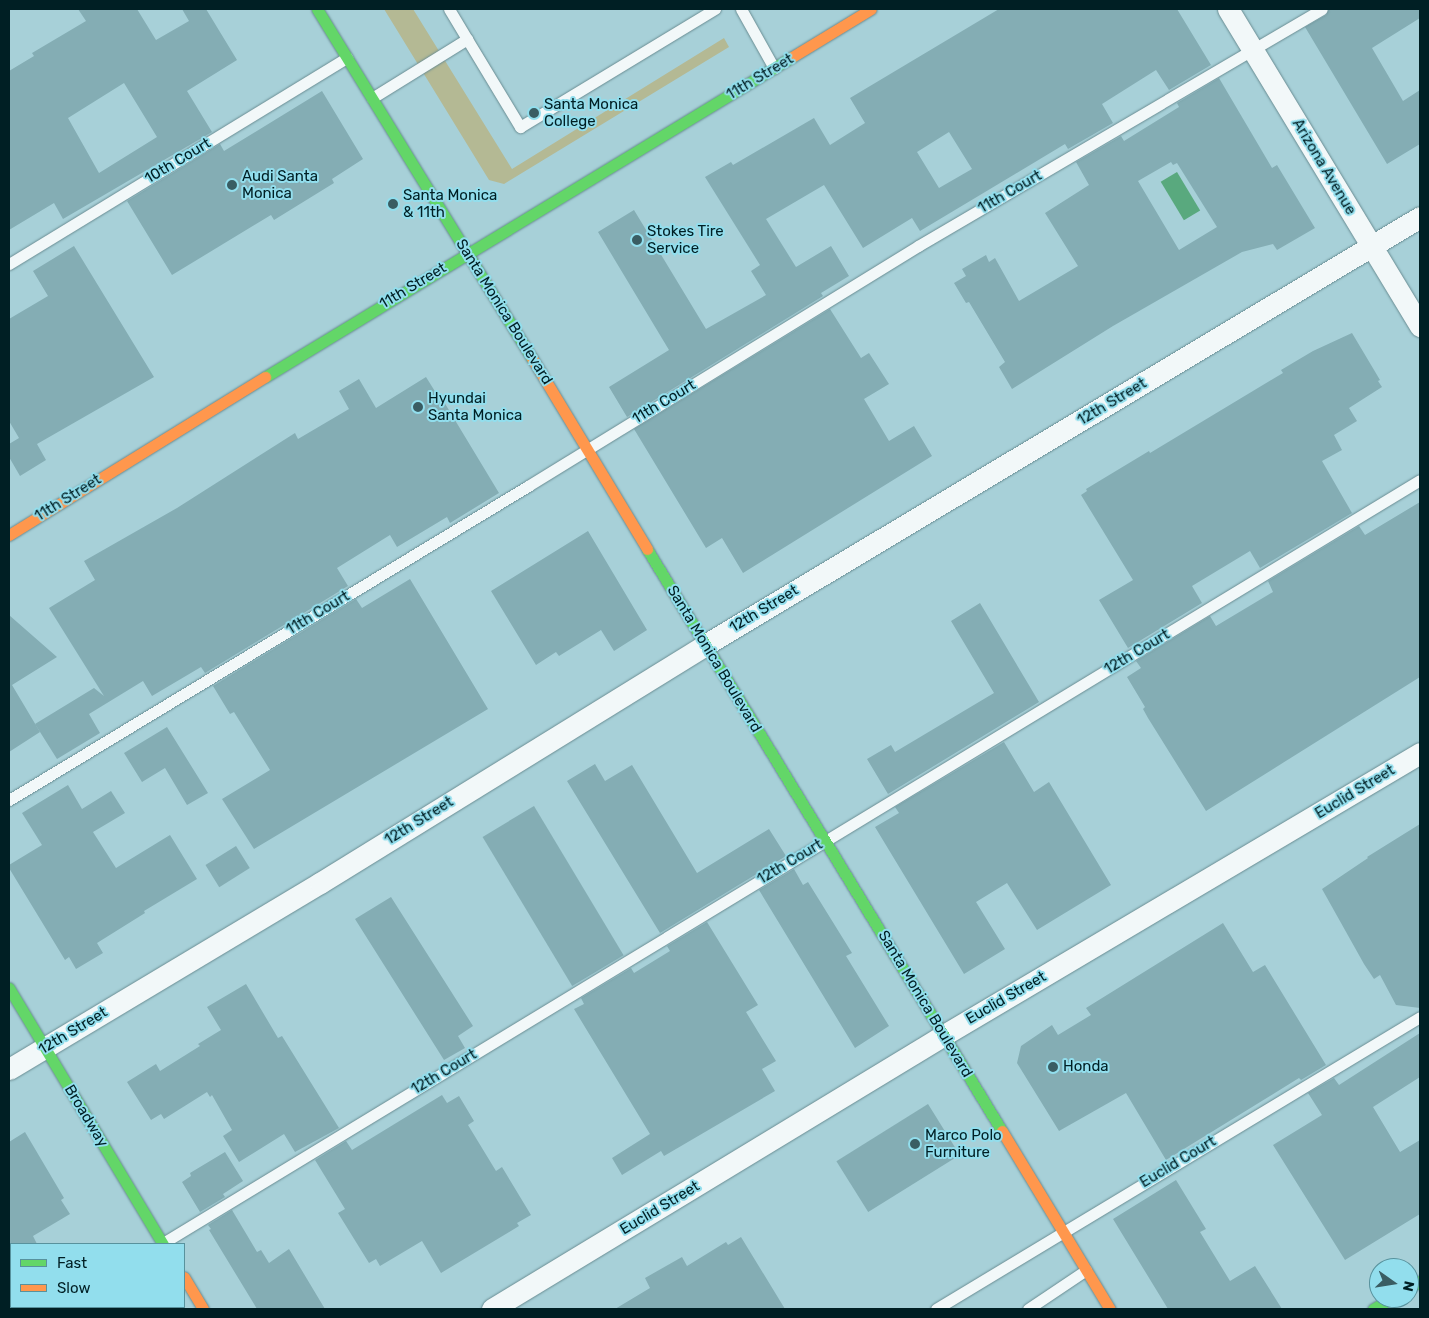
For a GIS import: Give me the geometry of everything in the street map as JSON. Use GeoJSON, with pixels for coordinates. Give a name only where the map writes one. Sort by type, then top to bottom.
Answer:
{"type":"FeatureCollection","features":[{"type":"Feature","properties":{"kind":"main road","name":"Santa Monica Boulevard"},"geometry":{"type":"LineString","coordinates":[[317,9],[469,253],[705,645],[826,840],[1110,1309]]}},
{"type":"Feature","properties":{"kind":"main road","name":"11th Street"},"geometry":{"type":"LineString","coordinates":[[9,535],[871,9]]}},
{"type":"Feature","properties":{"kind":"main road","name":"Broadway"},"geometry":{"type":"LineString","coordinates":[[9,988],[161,1243]]}},
{"type":"Feature","properties":{"kind":"main road"},"geometry":{"type":"LineString","coordinates":[[185,1280],[203,1309]]}},
{"type":"Feature","properties":{"kind":"street","name":"Arizona Avenue"},"geometry":{"type":"LineString","coordinates":[[1228,9],[1420,326]]}},
{"type":"Feature","properties":{"kind":"street","name":"12th Street"},"geometry":{"type":"LineString","coordinates":[[9,1069],[320,883],[705,645],[1420,217]]}},
{"type":"Feature","properties":{"kind":"street","name":"Euclid Street"},"geometry":{"type":"LineString","coordinates":[[492,1309],[944,1035],[1420,753]]}},
{"type":"Feature","properties":{"kind":"lane"},"geometry":{"type":"LineString","coordinates":[[449,9],[520,127],[715,9]]}},
{"type":"Feature","properties":{"kind":"lane"},"geometry":{"type":"LineString","coordinates":[[741,9],[774,69]]}},
{"type":"Feature","properties":{"kind":"lane","name":"11th Court"},"geometry":{"type":"LineString","coordinates":[[9,800],[588,449],[918,246],[1322,9]]}},
{"type":"Feature","properties":{"kind":"lane"},"geometry":{"type":"LineString","coordinates":[[372,98],[467,39]]}},
{"type":"Feature","properties":{"kind":"lane","name":"10th Court"},"geometry":{"type":"LineString","coordinates":[[9,264],[347,58]]}},
{"type":"Feature","properties":{"kind":"lane","name":"12th Court"},"geometry":{"type":"LineString","coordinates":[[164,1243],[1420,480]]}},
{"type":"Feature","properties":{"kind":"lane","name":"Euclid Court"},"geometry":{"type":"LineString","coordinates":[[936,1309],[1420,1017]]}},
{"type":"Feature","properties":{"kind":"lane"},"geometry":{"type":"LineString","coordinates":[[1028,1309],[1086,1270]]}},
{"type":"Feature","properties":{"kind":"shaded area"},"geometry":{"type":"Polygon","coordinates":[[[384,9],[413,9],[512,169],[724,38],[729,47],[504,184],[489,180],[384,9]]]}},
{"type":"Feature","properties":{"kind":"shaded area"},"geometry":{"type":"Polygon","coordinates":[[[1177,172],[1200,211],[1184,220],[1161,182],[1177,172]]]}},
{"type":"Feature","properties":{"kind":"building"},"geometry":{"type":"Polygon","coordinates":[[[78,9],[137,9],[156,40],[189,21],[182,9],[206,9],[237,60],[187,91],[212,132],[63,219],[54,203],[9,230],[9,71],[34,56],[32,53],[86,21],[78,9]],[[124,83],[68,118],[99,173],[157,137],[124,83]]]}},
{"type":"Feature","properties":{"kind":"building"},"geometry":{"type":"Polygon","coordinates":[[[999,9],[1177,9],[1211,65],[1169,90],[1156,70],[1102,104],[1113,123],[1068,149],[1065,144],[920,231],[912,218],[863,248],[824,185],[766,219],[796,267],[831,246],[849,276],[821,293],[823,296],[627,417],[609,387],[669,350],[598,232],[634,210],[706,329],[766,295],[751,271],[760,265],[705,177],[731,162],[733,165],[814,118],[830,145],[865,123],[850,98],[999,9]],[[949,132],[917,152],[939,188],[972,169],[949,132]]]}},
{"type":"Feature","properties":{"kind":"building"},"geometry":{"type":"Polygon","coordinates":[[[1329,9],[1420,9],[1420,18],[1372,48],[1403,101],[1420,90],[1420,144],[1387,164],[1305,27],[1326,15],[1329,9]]]}},
{"type":"Feature","properties":{"kind":"building"},"geometry":{"type":"Polygon","coordinates":[[[1219,78],[1272,168],[1277,165],[1315,228],[1277,250],[1273,244],[1242,252],[1113,326],[1012,389],[999,367],[1005,362],[969,302],[966,303],[954,283],[966,276],[962,269],[986,255],[989,262],[995,258],[1019,301],[1078,266],[1045,213],[1089,185],[1076,162],[1121,136],[1124,141],[1179,107],[1177,103],[1219,78]],[[1171,162],[1138,181],[1179,250],[1217,227],[1177,163],[1173,165],[1171,162]]]}},
{"type":"Feature","properties":{"kind":"building"},"geometry":{"type":"Polygon","coordinates":[[[322,91],[363,159],[332,179],[334,183],[274,220],[271,215],[172,275],[127,201],[220,144],[224,151],[322,91]]]}},
{"type":"Feature","properties":{"kind":"building"},"geometry":{"type":"Polygon","coordinates":[[[74,246],[154,377],[37,444],[46,460],[20,476],[9,457],[9,444],[19,438],[9,421],[9,319],[48,296],[33,271],[74,246]]]}},
{"type":"Feature","properties":{"kind":"building"},"geometry":{"type":"Polygon","coordinates":[[[830,309],[861,358],[869,353],[889,384],[864,399],[889,441],[914,426],[932,456],[743,573],[722,538],[706,548],[634,429],[830,309]]]}},
{"type":"Feature","properties":{"kind":"building"},"geometry":{"type":"Polygon","coordinates":[[[1352,333],[1380,380],[1378,381],[1382,387],[1349,408],[1357,421],[1334,435],[1342,450],[1322,461],[1352,513],[1260,568],[1250,551],[1192,586],[1202,603],[1128,648],[1099,600],[1133,580],[1081,495],[1087,491],[1086,489],[1283,373],[1281,370],[1313,351],[1352,333]]]}},
{"type":"Feature","properties":{"kind":"building"},"geometry":{"type":"Polygon","coordinates":[[[426,377],[436,393],[438,392],[499,493],[450,523],[447,517],[397,547],[390,535],[337,568],[348,586],[205,673],[201,667],[152,696],[143,681],[89,714],[100,733],[57,759],[35,724],[94,688],[104,696],[49,608],[95,580],[84,561],[177,508],[295,433],[298,439],[349,409],[339,391],[359,379],[376,408],[426,377]]]}},
{"type":"Feature","properties":{"kind":"building"},"geometry":{"type":"Polygon","coordinates":[[[1420,502],[1420,677],[1206,811],[1148,718],[1143,709],[1145,707],[1127,677],[1141,668],[1136,661],[1210,616],[1216,626],[1273,592],[1268,581],[1359,526],[1365,535],[1420,502]]]}},
{"type":"Feature","properties":{"kind":"building"},"geometry":{"type":"Polygon","coordinates":[[[588,531],[647,630],[614,651],[601,630],[559,656],[556,652],[536,665],[491,591],[588,531]]]}},
{"type":"Feature","properties":{"kind":"building"},"geometry":{"type":"Polygon","coordinates":[[[410,579],[488,709],[254,849],[222,799],[270,770],[234,712],[230,714],[213,686],[356,599],[362,608],[410,579]]]}},
{"type":"Feature","properties":{"kind":"building"},"geometry":{"type":"Polygon","coordinates":[[[980,603],[1039,702],[888,794],[867,759],[891,745],[895,752],[994,693],[951,621],[980,603]]]}},
{"type":"Feature","properties":{"kind":"building"},"geometry":{"type":"Polygon","coordinates":[[[9,615],[57,657],[12,685],[40,732],[9,752],[9,615]]]}},
{"type":"Feature","properties":{"kind":"building"},"geometry":{"type":"Polygon","coordinates":[[[167,727],[208,793],[187,805],[165,768],[142,782],[124,753],[167,727]]]}},
{"type":"Feature","properties":{"kind":"building"},"geometry":{"type":"Polygon","coordinates":[[[1004,742],[1034,792],[1049,782],[1111,885],[1037,930],[1007,883],[976,902],[1005,949],[964,974],[875,827],[899,813],[895,807],[1004,742]]]}},
{"type":"Feature","properties":{"kind":"building"},"geometry":{"type":"Polygon","coordinates":[[[595,764],[605,781],[632,765],[697,873],[769,829],[786,856],[660,933],[567,781],[595,764]]]}},
{"type":"Feature","properties":{"kind":"building"},"geometry":{"type":"Polygon","coordinates":[[[68,785],[82,809],[111,791],[125,813],[93,832],[116,868],[170,835],[197,879],[144,911],[145,913],[97,943],[103,953],[76,969],[69,957],[65,960],[9,868],[9,865],[42,845],[22,813],[68,785]]]}},
{"type":"Feature","properties":{"kind":"building"},"geometry":{"type":"Polygon","coordinates":[[[534,806],[624,955],[572,986],[483,837],[534,806]]]}},
{"type":"Feature","properties":{"kind":"building"},"geometry":{"type":"Polygon","coordinates":[[[1420,824],[1420,1008],[1396,1005],[1380,975],[1374,979],[1322,889],[1367,857],[1420,824]]]}},
{"type":"Feature","properties":{"kind":"building"},"geometry":{"type":"Polygon","coordinates":[[[236,846],[250,868],[219,887],[205,865],[236,846]]]}},
{"type":"Feature","properties":{"kind":"building"},"geometry":{"type":"Polygon","coordinates":[[[794,869],[803,885],[808,882],[852,953],[846,956],[889,1026],[855,1048],[759,890],[794,869]]]}},
{"type":"Feature","properties":{"kind":"building"},"geometry":{"type":"Polygon","coordinates":[[[391,897],[473,1026],[458,1036],[465,1048],[444,1060],[355,919],[391,897]]]}},
{"type":"Feature","properties":{"kind":"building"},"geometry":{"type":"Polygon","coordinates":[[[707,922],[758,1005],[746,1012],[776,1061],[762,1069],[775,1091],[664,1156],[661,1151],[622,1175],[612,1158],[650,1134],[574,1009],[584,1004],[581,998],[631,968],[634,973],[670,951],[667,946],[707,922]]]}},
{"type":"Feature","properties":{"kind":"building"},"geometry":{"type":"Polygon","coordinates":[[[1223,923],[1253,972],[1265,965],[1326,1065],[1301,1080],[1299,1078],[1166,1160],[1126,1093],[1059,1131],[1017,1063],[1021,1046],[1052,1025],[1058,1035],[1091,1015],[1086,1008],[1223,923]]]}},
{"type":"Feature","properties":{"kind":"building"},"geometry":{"type":"Polygon","coordinates":[[[246,984],[278,1038],[282,1036],[339,1128],[295,1152],[284,1134],[239,1162],[223,1136],[232,1130],[212,1095],[210,1097],[207,1092],[164,1119],[161,1114],[151,1120],[127,1082],[156,1064],[160,1071],[200,1046],[198,1044],[221,1030],[207,1007],[246,984]]]}},
{"type":"Feature","properties":{"kind":"building"},"geometry":{"type":"Polygon","coordinates":[[[1420,1033],[1420,1077],[1373,1107],[1400,1152],[1420,1140],[1420,1214],[1345,1260],[1273,1145],[1322,1115],[1308,1093],[1334,1078],[1339,1085],[1420,1033]]]}},
{"type":"Feature","properties":{"kind":"building"},"geometry":{"type":"Polygon","coordinates":[[[442,1095],[447,1103],[459,1096],[474,1121],[468,1125],[496,1171],[502,1167],[531,1215],[517,1223],[519,1226],[441,1273],[422,1241],[380,1266],[376,1259],[369,1263],[338,1213],[345,1209],[315,1160],[346,1141],[352,1150],[442,1095]]]}},
{"type":"Feature","properties":{"kind":"building"},"geometry":{"type":"Polygon","coordinates":[[[928,1104],[960,1155],[868,1212],[836,1161],[928,1104]]]}},
{"type":"Feature","properties":{"kind":"building"},"geometry":{"type":"Polygon","coordinates":[[[25,1132],[64,1198],[61,1200],[70,1214],[33,1236],[36,1243],[9,1244],[9,1142],[25,1132]]]}},
{"type":"Feature","properties":{"kind":"building"},"geometry":{"type":"Polygon","coordinates":[[[225,1152],[243,1181],[223,1194],[225,1197],[200,1212],[182,1182],[191,1176],[190,1173],[225,1152]]]}},
{"type":"Feature","properties":{"kind":"building"},"geometry":{"type":"Polygon","coordinates":[[[1176,1180],[1206,1229],[1200,1232],[1230,1281],[1255,1266],[1282,1309],[1168,1309],[1113,1219],[1176,1180]]]}},
{"type":"Feature","properties":{"kind":"building"},"geometry":{"type":"Polygon","coordinates":[[[232,1210],[257,1252],[261,1250],[269,1263],[289,1249],[325,1309],[257,1309],[209,1230],[211,1229],[208,1225],[232,1210]]]}},
{"type":"Feature","properties":{"kind":"building"},"geometry":{"type":"Polygon","coordinates":[[[741,1237],[785,1309],[615,1309],[650,1288],[645,1278],[682,1257],[687,1266],[726,1242],[728,1245],[741,1237]]]}},
{"type":"Feature","properties":{"kind":"traffic: fast"},"geometry":{"type":"LineString","coordinates":[[317,9],[532,358]]}},
{"type":"Feature","properties":{"kind":"traffic: fast"},"geometry":{"type":"LineString","coordinates":[[265,377],[792,57]]}},
{"type":"Feature","properties":{"kind":"traffic: fast"},"geometry":{"type":"LineString","coordinates":[[647,549],[1002,1131]]}},
{"type":"Feature","properties":{"kind":"traffic: fast"},"geometry":{"type":"LineString","coordinates":[[9,988],[162,1243]]}},
{"type":"Feature","properties":{"kind":"traffic: slow"},"geometry":{"type":"LineString","coordinates":[[792,57],[871,9]]}},
{"type":"Feature","properties":{"kind":"traffic: slow"},"geometry":{"type":"LineString","coordinates":[[532,358],[647,549]]}},
{"type":"Feature","properties":{"kind":"traffic: slow"},"geometry":{"type":"LineString","coordinates":[[9,535],[265,377]]}},
{"type":"Feature","properties":{"kind":"traffic: slow"},"geometry":{"type":"LineString","coordinates":[[1002,1131],[1110,1309]]}},
{"type":"Feature","properties":{"kind":"traffic: slow"},"geometry":{"type":"LineString","coordinates":[[185,1279],[203,1309]]}},
{"type":"Feature","properties":{"kind":"place","name":"Santa Monica College"},"geometry":{"type":"Point","coordinates":[534,113]}},
{"type":"Feature","properties":{"kind":"place","name":"Audi Santa Monica"},"geometry":{"type":"Point","coordinates":[232,185]}},
{"type":"Feature","properties":{"kind":"place","name":"Santa Monica & 11th"},"geometry":{"type":"Point","coordinates":[393,204]}},
{"type":"Feature","properties":{"kind":"place","name":"Stokes Tire Service"},"geometry":{"type":"Point","coordinates":[637,240]}},
{"type":"Feature","properties":{"kind":"place","name":"Hyundai Santa Monica"},"geometry":{"type":"Point","coordinates":[418,407]}},
{"type":"Feature","properties":{"kind":"place","name":"Honda"},"geometry":{"type":"Point","coordinates":[1053,1067]}},
{"type":"Feature","properties":{"kind":"place","name":"Marco Polo Furniture"},"geometry":{"type":"Point","coordinates":[915,1144]}}]}
